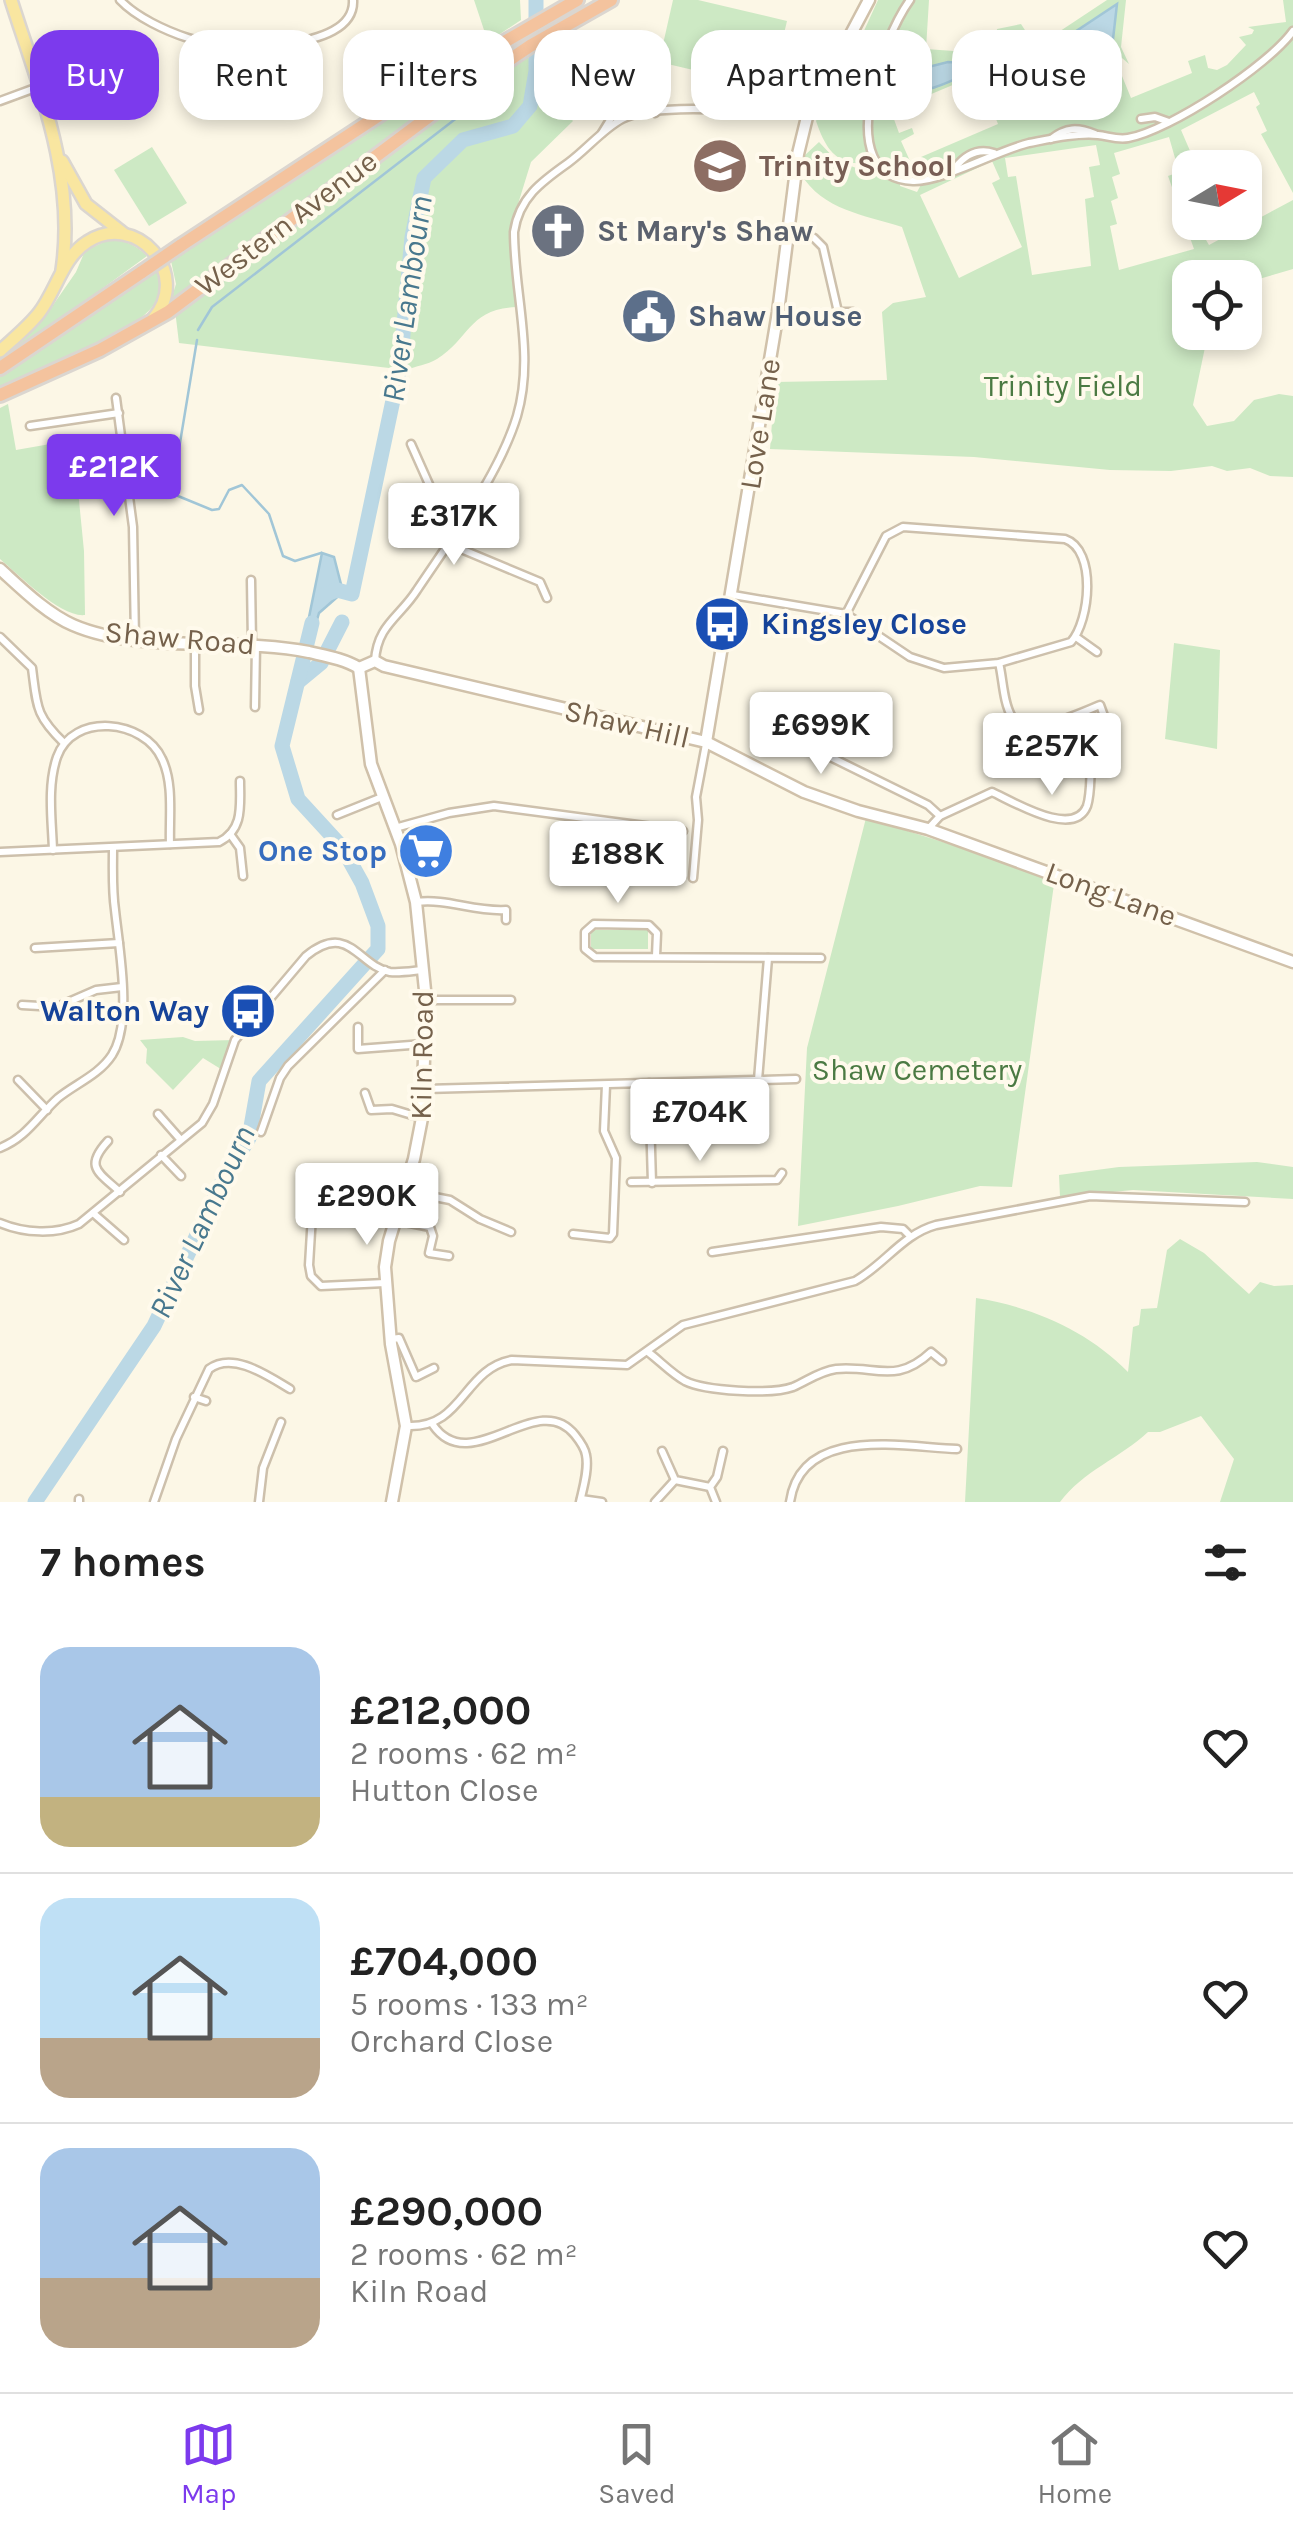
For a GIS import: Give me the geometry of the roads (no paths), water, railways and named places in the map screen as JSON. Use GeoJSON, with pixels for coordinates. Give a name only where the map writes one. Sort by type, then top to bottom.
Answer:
{"type":"FeatureCollection","features":[{"type":"Feature","properties":{"kind":"highway","name":"Western Avenue"},"geometry":{"type":"LineString","coordinates":[[0,368],[344,136],[577,0]]}},
{"type":"Feature","properties":{"kind":"highway","name":"Western Avenue"},"geometry":{"type":"LineString","coordinates":[[0,395],[150,324],[277,233],[436,110],[530,46],[612,0]]}},
{"type":"Feature","properties":{"kind":"main road"},"geometry":{"type":"LineString","coordinates":[[11,0],[30,61]]}},
{"type":"Feature","properties":{"kind":"main road"},"geometry":{"type":"LineString","coordinates":[[48,120],[60,157],[67,216],[61,274]]}},
{"type":"Feature","properties":{"kind":"main road"},"geometry":{"type":"LineString","coordinates":[[60,157],[86,204],[156,254],[167,276],[167,295],[150,324]]}},
{"type":"Feature","properties":{"kind":"main road"},"geometry":{"type":"LineString","coordinates":[[0,351],[39,313],[84,244],[100,235],[124,234]]}},
{"type":"Feature","properties":{"kind":"street"},"geometry":{"type":"LineString","coordinates":[[120,0],[187,38],[225,46],[274,46],[320,35],[350,15],[353,0]]}},
{"type":"Feature","properties":{"kind":"street","name":"Love Lane"},"geometry":{"type":"LineString","coordinates":[[853,30],[869,0]]}},
{"type":"Feature","properties":{"kind":"street"},"geometry":{"type":"LineString","coordinates":[[910,0],[873,86],[868,121],[871,148],[881,166],[901,179],[928,180],[994,153],[1050,140],[1096,135],[1128,138],[1147,133],[1256,67],[1293,31]]}},
{"type":"Feature","properties":{"kind":"street"},"geometry":{"type":"LineString","coordinates":[[0,100],[30,90]]}},
{"type":"Feature","properties":{"kind":"street"},"geometry":{"type":"LineString","coordinates":[[1141,119],[1156,117],[1169,122]]}},
{"type":"Feature","properties":{"kind":"street"},"geometry":{"type":"LineString","coordinates":[[598,139],[610,120]]}},
{"type":"Feature","properties":{"kind":"street"},"geometry":{"type":"LineString","coordinates":[[359,668],[375,661],[378,637],[418,590],[449,544],[498,461],[517,416],[526,362],[514,250],[517,214],[533,190],[621,120]]}},
{"type":"Feature","properties":{"kind":"street","name":"Love Lane"},"geometry":{"type":"LineString","coordinates":[[706,742],[733,595],[788,236],[790,195],[807,120]]}},
{"type":"Feature","properties":{"kind":"street"},"geometry":{"type":"LineString","coordinates":[[788,236],[814,238],[824,246],[838,312]]}},
{"type":"Feature","properties":{"kind":"street"},"geometry":{"type":"LineString","coordinates":[[830,319],[838,312],[853,312]]}},
{"type":"Feature","properties":{"kind":"street"},"geometry":{"type":"LineString","coordinates":[[116,398],[133,527],[136,638]]}},
{"type":"Feature","properties":{"kind":"street"},"geometry":{"type":"LineString","coordinates":[[30,426],[119,413]]}},
{"type":"Feature","properties":{"kind":"street"},"geometry":{"type":"LineString","coordinates":[[411,444],[432,491],[466,513]]}},
{"type":"Feature","properties":{"kind":"street"},"geometry":{"type":"LineString","coordinates":[[733,595],[846,614],[924,664],[957,669],[1062,646],[1076,637],[1084,622],[1086,560],[1077,544],[1065,539],[903,528],[895,530],[882,544],[846,614]]}},
{"type":"Feature","properties":{"kind":"street"},"geometry":{"type":"LineString","coordinates":[[449,544],[540,582],[548,598]]}},
{"type":"Feature","properties":{"kind":"street","name":"Shaw Road"},"geometry":{"type":"LineString","coordinates":[[0,570],[64,620],[98,634],[295,649],[359,668]]}},
{"type":"Feature","properties":{"kind":"street"},"geometry":{"type":"LineString","coordinates":[[251,580],[254,707]]}},
{"type":"Feature","properties":{"kind":"street"},"geometry":{"type":"LineString","coordinates":[[0,637],[32,668],[34,705],[44,724],[64,743]]}},
{"type":"Feature","properties":{"kind":"street"},"geometry":{"type":"LineString","coordinates":[[1076,637],[1097,652]]}},
{"type":"Feature","properties":{"kind":"street"},"geometry":{"type":"LineString","coordinates":[[195,642],[199,710]]}},
{"type":"Feature","properties":{"kind":"street","name":"Shaw Hill"},"geometry":{"type":"LineString","coordinates":[[375,661],[706,742],[804,792],[928,829]]}},
{"type":"Feature","properties":{"kind":"street"},"geometry":{"type":"LineString","coordinates":[[999,662],[1011,716],[1018,723],[1036,727],[1100,705],[1104,716]]}},
{"type":"Feature","properties":{"kind":"street","name":"Kiln Road"},"geometry":{"type":"LineString","coordinates":[[359,668],[371,764],[416,902],[426,1000],[422,1118],[386,1256],[384,1283],[406,1426],[392,1502]]}},
{"type":"Feature","properties":{"kind":"street"},"geometry":{"type":"LineString","coordinates":[[53,850],[51,786],[57,757],[64,743],[87,729],[110,726],[131,728],[156,747],[169,779],[170,844]]}},
{"type":"Feature","properties":{"kind":"street"},"geometry":{"type":"LineString","coordinates":[[693,878],[696,796],[706,742]]}},
{"type":"Feature","properties":{"kind":"street"},"geometry":{"type":"LineString","coordinates":[[802,743],[928,805],[940,816]]}},
{"type":"Feature","properties":{"kind":"street"},"geometry":{"type":"LineString","coordinates":[[928,829],[940,816],[992,792],[1066,822],[1083,812],[1091,765]]}},
{"type":"Feature","properties":{"kind":"street"},"geometry":{"type":"LineString","coordinates":[[0,852],[219,842],[230,834],[241,813],[240,781]]}},
{"type":"Feature","properties":{"kind":"street"},"geometry":{"type":"LineString","coordinates":[[1089,788],[1102,790]]}},
{"type":"Feature","properties":{"kind":"street"},"geometry":{"type":"LineString","coordinates":[[337,815],[382,797]]}},
{"type":"Feature","properties":{"kind":"street"},"geometry":{"type":"LineString","coordinates":[[395,828],[449,812],[494,806],[683,832]]}},
{"type":"Feature","properties":{"kind":"street","name":"Long Lane"},"geometry":{"type":"LineString","coordinates":[[928,829],[1293,962]]}},
{"type":"Feature","properties":{"kind":"street"},"geometry":{"type":"LineString","coordinates":[[230,834],[246,862],[243,876]]}},
{"type":"Feature","properties":{"kind":"street"},"geometry":{"type":"LineString","coordinates":[[0,1148],[29,1132],[62,1095],[99,1070],[120,1039],[122,987],[113,848]]}},
{"type":"Feature","properties":{"kind":"street"},"geometry":{"type":"LineString","coordinates":[[416,902],[437,902],[472,915],[506,910],[506,920]]}},
{"type":"Feature","properties":{"kind":"street"},"geometry":{"type":"LineString","coordinates":[[656,956],[656,933],[650,925],[594,924],[585,932],[585,949],[590,955],[768,958],[822,958]]}},
{"type":"Feature","properties":{"kind":"street"},"geometry":{"type":"LineString","coordinates":[[34,948],[119,943]]}},
{"type":"Feature","properties":{"kind":"street"},"geometry":{"type":"LineString","coordinates":[[0,1223],[54,1232],[80,1224],[120,1192],[209,1112],[240,1034],[306,956],[320,946],[350,946],[383,969],[422,970]]}},
{"type":"Feature","properties":{"kind":"street"},"geometry":{"type":"LineString","coordinates":[[758,1080],[768,958]]}},
{"type":"Feature","properties":{"kind":"street"},"geometry":{"type":"LineString","coordinates":[[261,1132],[288,1066],[383,969]]}},
{"type":"Feature","properties":{"kind":"street"},"geometry":{"type":"LineString","coordinates":[[22,1005],[66,1005],[96,990],[122,987]]}},
{"type":"Feature","properties":{"kind":"street"},"geometry":{"type":"LineString","coordinates":[[426,1000],[511,1000]]}},
{"type":"Feature","properties":{"kind":"street"},"geometry":{"type":"LineString","coordinates":[[43,1018],[44,1007]]}},
{"type":"Feature","properties":{"kind":"street"},"geometry":{"type":"LineString","coordinates":[[358,1027],[358,1050],[427,1044]]}},
{"type":"Feature","properties":{"kind":"street"},"geometry":{"type":"LineString","coordinates":[[424,1090],[796,1079]]}},
{"type":"Feature","properties":{"kind":"street"},"geometry":{"type":"LineString","coordinates":[[18,1080],[46,1110]]}},
{"type":"Feature","properties":{"kind":"street"},"geometry":{"type":"LineString","coordinates":[[649,1083],[652,1182]]}},
{"type":"Feature","properties":{"kind":"street"},"geometry":{"type":"LineString","coordinates":[[573,1234],[610,1238],[613,1234],[616,1158],[604,1132],[606,1085]]}},
{"type":"Feature","properties":{"kind":"street"},"geometry":{"type":"LineString","coordinates":[[365,1092],[371,1110],[392,1109],[422,1118]]}},
{"type":"Feature","properties":{"kind":"street"},"geometry":{"type":"LineString","coordinates":[[158,1114],[180,1140]]}},
{"type":"Feature","properties":{"kind":"street"},"geometry":{"type":"LineString","coordinates":[[108,1140],[97,1153],[96,1171],[120,1192]]}},
{"type":"Feature","properties":{"kind":"street"},"geometry":{"type":"LineString","coordinates":[[160,1155],[181,1176]]}},
{"type":"Feature","properties":{"kind":"street"},"geometry":{"type":"LineString","coordinates":[[632,1182],[781,1180]]}},
{"type":"Feature","properties":{"kind":"street"},"geometry":{"type":"LineString","coordinates":[[328,1184],[314,1182],[308,1265],[311,1276],[321,1286],[384,1283]]}},
{"type":"Feature","properties":{"kind":"street"},"geometry":{"type":"LineString","coordinates":[[404,1191],[450,1200],[480,1219],[512,1232]]}},
{"type":"Feature","properties":{"kind":"street"},"geometry":{"type":"LineString","coordinates":[[406,1426],[433,1424],[442,1419],[487,1370],[500,1363],[632,1363],[683,1325],[855,1281],[920,1230],[1090,1196],[1245,1202]]}},
{"type":"Feature","properties":{"kind":"street"},"geometry":{"type":"LineString","coordinates":[[93,1213],[124,1240]]}},
{"type":"Feature","properties":{"kind":"street"},"geometry":{"type":"LineString","coordinates":[[395,1220],[430,1227],[434,1236],[429,1253],[450,1256]]}},
{"type":"Feature","properties":{"kind":"street"},"geometry":{"type":"LineString","coordinates":[[712,1252],[881,1227],[902,1229],[910,1236]]}},
{"type":"Feature","properties":{"kind":"street"},"geometry":{"type":"LineString","coordinates":[[390,1338],[399,1338],[416,1377],[434,1368]]}},
{"type":"Feature","properties":{"kind":"street"},"geometry":{"type":"LineString","coordinates":[[648,1352],[677,1376],[694,1384],[758,1390],[788,1388],[834,1369],[898,1371],[931,1352],[942,1361]]}},
{"type":"Feature","properties":{"kind":"street"},"geometry":{"type":"LineString","coordinates":[[154,1502],[209,1369],[225,1362],[241,1365],[283,1379],[290,1388]]}},
{"type":"Feature","properties":{"kind":"street"},"geometry":{"type":"LineString","coordinates":[[194,1398],[206,1401]]}},
{"type":"Feature","properties":{"kind":"street"},"geometry":{"type":"LineString","coordinates":[[259,1502],[263,1468],[281,1422]]}},
{"type":"Feature","properties":{"kind":"street"},"geometry":{"type":"LineString","coordinates":[[433,1424],[440,1436],[470,1444],[534,1423],[555,1422],[570,1429],[586,1455],[580,1500],[602,1502]]}},
{"type":"Feature","properties":{"kind":"street"},"geometry":{"type":"LineString","coordinates":[[276,1433],[285,1436]]}},
{"type":"Feature","properties":{"kind":"street"},"geometry":{"type":"LineString","coordinates":[[790,1502],[798,1473],[808,1463],[826,1456],[872,1443],[956,1449]]}},
{"type":"Feature","properties":{"kind":"street"},"geometry":{"type":"LineString","coordinates":[[662,1451],[675,1480]]}},
{"type":"Feature","properties":{"kind":"street"},"geometry":{"type":"LineString","coordinates":[[710,1488],[723,1451]]}},
{"type":"Feature","properties":{"kind":"street"},"geometry":{"type":"LineString","coordinates":[[675,1480],[710,1488]]}},
{"type":"Feature","properties":{"kind":"street"},"geometry":{"type":"LineString","coordinates":[[655,1502],[675,1480]]}},
{"type":"Feature","properties":{"kind":"street"},"geometry":{"type":"LineString","coordinates":[[710,1488],[716,1502]]}},
{"type":"Feature","properties":{"kind":"water"},"geometry":{"type":"Polygon","coordinates":[[[1117,4],[1114,30],[1078,30],[1117,4]]]}},
{"type":"Feature","properties":{"kind":"water"},"geometry":{"type":"Polygon","coordinates":[[[952,62],[952,80],[932,88],[932,66],[952,62]]]}},
{"type":"Feature","properties":{"kind":"water"},"geometry":{"type":"Polygon","coordinates":[[[322,553],[334,557],[343,592],[319,613],[310,644],[304,642],[322,553]]]}},
{"type":"Feature","properties":{"kind":"waterway","name":"River Lambourn"},"geometry":{"type":"LineString","coordinates":[[324,595],[337,590],[352,594],[400,367],[412,237],[424,178],[463,140],[513,126],[530,106],[536,71],[536,0]]}},
{"type":"Feature","properties":{"kind":"waterway"},"geometry":{"type":"LineString","coordinates":[[198,330],[212,307],[454,120]]}},
{"type":"Feature","properties":{"kind":"waterway"},"geometry":{"type":"LineString","coordinates":[[197,340],[175,473],[178,496],[212,510],[219,509],[229,490],[242,485],[269,514],[283,556],[295,561],[321,553]]}},
{"type":"Feature","properties":{"kind":"waterway","name":"River Lambourn"},"geometry":{"type":"LineString","coordinates":[[298,682],[321,663],[342,622]]}},
{"type":"Feature","properties":{"kind":"waterway","name":"River Lambourn"},"geometry":{"type":"LineString","coordinates":[[35,1502],[154,1326],[221,1184],[249,1138],[259,1081],[378,949],[378,926],[362,883],[342,847],[298,799],[282,746],[312,623]]}},
{"type":"Feature","properties":{"kind":"place","name":"Trinity School"},"geometry":{"type":"Point","coordinates":[720,166]}},
{"type":"Feature","properties":{"kind":"place","name":"St Mary's Shaw"},"geometry":{"type":"Point","coordinates":[558,231]}},
{"type":"Feature","properties":{"kind":"place","name":"Shaw House"},"geometry":{"type":"Point","coordinates":[649,316]}},
{"type":"Feature","properties":{"kind":"place","name":"Kingsley Close"},"geometry":{"type":"Point","coordinates":[722,624]}},
{"type":"Feature","properties":{"kind":"place","name":"One Stop"},"geometry":{"type":"Point","coordinates":[426,851]}},
{"type":"Feature","properties":{"kind":"place","name":"Walton Way"},"geometry":{"type":"Point","coordinates":[248,1011]}},
{"type":"Feature","properties":{"kind":"park label","name":"Trinity Field"},"geometry":{"type":"Point","coordinates":[1063,386]}},
{"type":"Feature","properties":{"kind":"park label","name":"Shaw Cemetery"},"geometry":{"type":"Point","coordinates":[917,1070]}}]}
